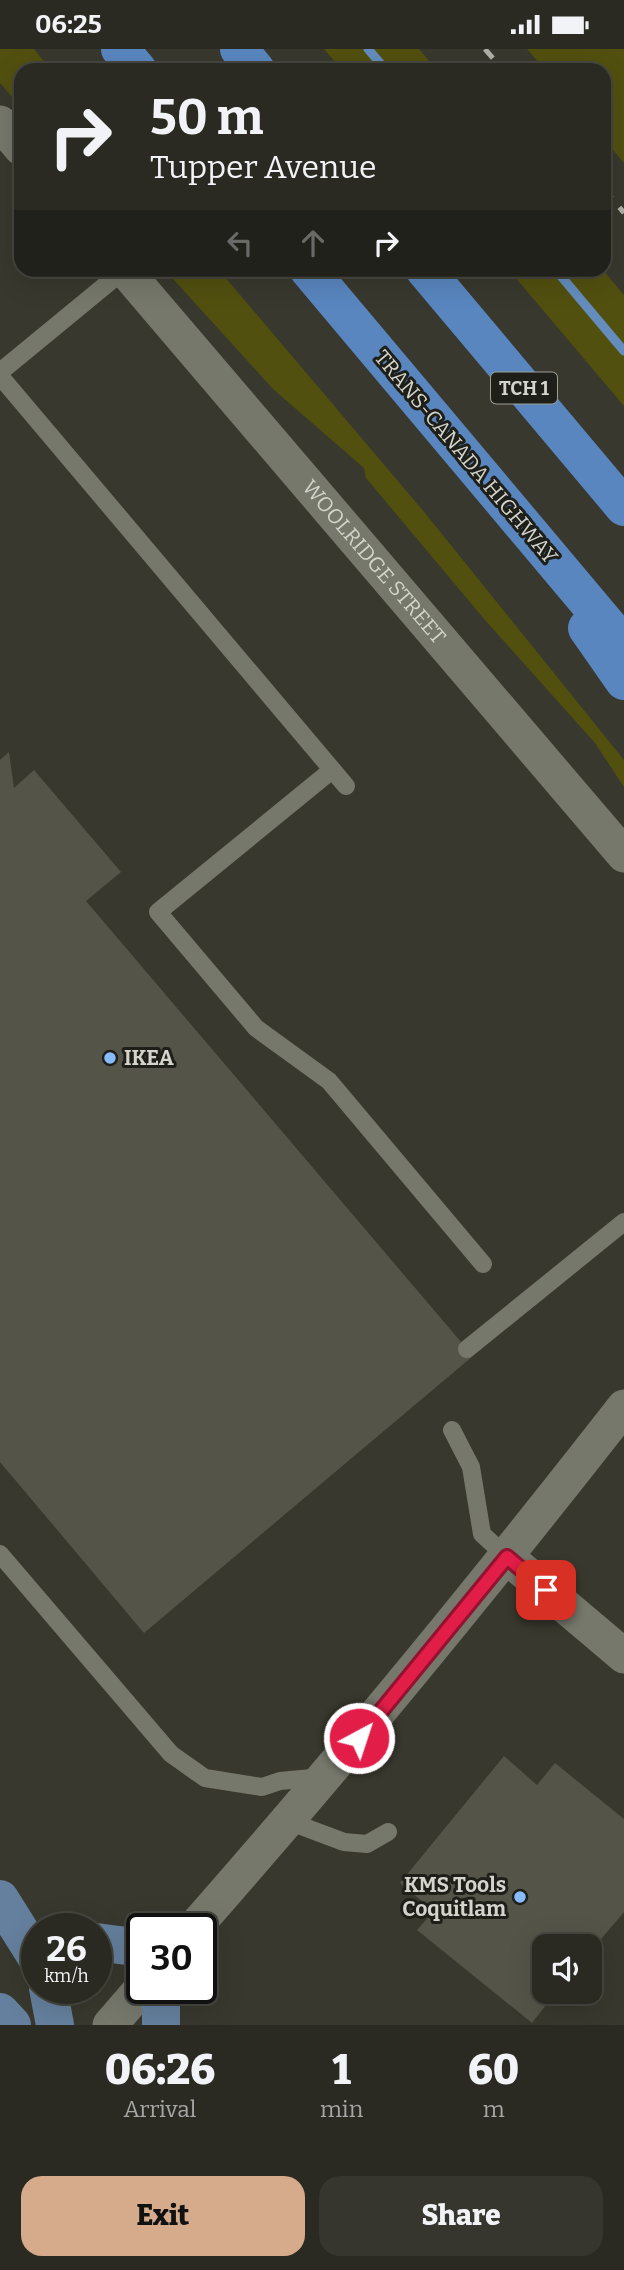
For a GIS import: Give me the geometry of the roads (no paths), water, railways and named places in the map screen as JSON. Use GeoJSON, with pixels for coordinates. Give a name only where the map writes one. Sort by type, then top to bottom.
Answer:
{"type":"FeatureCollection","features":[{"type":"Feature","properties":{"kind":"highway"},"geometry":{"type":"LineString","coordinates":[[120,49],[132,63]]}},
{"type":"Feature","properties":{"kind":"highway"},"geometry":{"type":"LineString","coordinates":[[239,49],[250,63]]}},
{"type":"Feature","properties":{"kind":"highway","name":"TRANS-CANADA HIGHWAY"},"geometry":{"type":"LineString","coordinates":[[315,277],[624,645]]}},
{"type":"Feature","properties":{"kind":"highway","name":"TCH 1"},"geometry":{"type":"LineString","coordinates":[[431,277],[624,507]]}},
{"type":"Feature","properties":{"kind":"highway"},"geometry":{"type":"LineString","coordinates":[[465,455],[624,681]]}},
{"type":"Feature","properties":{"kind":"main road"},"geometry":{"type":"LineString","coordinates":[[0,1899],[21,1928]]}},
{"type":"Feature","properties":{"kind":"main road"},"geometry":{"type":"LineString","coordinates":[[51,2004],[55,2025]]}},
{"type":"Feature","properties":{"kind":"main road"},"geometry":{"type":"LineString","coordinates":[[160,2025],[161,2004]]}},
{"type":"Feature","properties":{"kind":"main road"},"geometry":{"type":"LineString","coordinates":[[0,2012],[12,2025]]}},
{"type":"Feature","properties":{"kind":"street"},"geometry":{"type":"LineString","coordinates":[[0,123],[14,140]]}},
{"type":"Feature","properties":{"kind":"street","name":"WOOLRIDGE STREET"},"geometry":{"type":"LineString","coordinates":[[130,277],[624,855]]}},
{"type":"Feature","properties":{"kind":"street"},"geometry":{"type":"LineString","coordinates":[[207,1913],[326,1777],[507,1557],[624,1407]]}},
{"type":"Feature","properties":{"kind":"street"},"geometry":{"type":"LineString","coordinates":[[507,1557],[624,1656]]}},
{"type":"Feature","properties":{"kind":"street"},"geometry":{"type":"LineString","coordinates":[[110,2025],[128,2004]]}},
{"type":"Feature","properties":{"kind":"lane"},"geometry":{"type":"LineString","coordinates":[[116,277],[0,374],[346,786]]}},
{"type":"Feature","properties":{"kind":"lane"},"geometry":{"type":"LineString","coordinates":[[332,770],[158,912],[256,1028],[329,1081],[483,1264]]}},
{"type":"Feature","properties":{"kind":"lane"},"geometry":{"type":"LineString","coordinates":[[467,1349],[624,1222]]}},
{"type":"Feature","properties":{"kind":"lane"},"geometry":{"type":"LineString","coordinates":[[452,1430],[471,1467],[482,1534],[507,1557]]}},
{"type":"Feature","properties":{"kind":"lane"},"geometry":{"type":"LineString","coordinates":[[0,1554],[171,1754],[205,1778],[262,1787],[280,1781],[326,1777]]}},
{"type":"Feature","properties":{"kind":"lane"},"geometry":{"type":"LineString","coordinates":[[288,1821],[344,1842],[367,1844],[388,1832]]}},
{"type":"Feature","properties":{"kind":"waterway"},"geometry":{"type":"LineString","coordinates":[[368,49],[380,63]]}},
{"type":"Feature","properties":{"kind":"waterway"},"geometry":{"type":"LineString","coordinates":[[562,277],[624,351]]}},
{"type":"Feature","properties":{"kind":"railway"},"geometry":{"type":"LineString","coordinates":[[485,49],[497,63]]}},
{"type":"Feature","properties":{"kind":"railway"},"geometry":{"type":"LineString","coordinates":[[611,197],[624,213]]}},
{"type":"Feature","properties":{"kind":"place","name":"IKEA"},"geometry":{"type":"Point","coordinates":[110,1058]}},
{"type":"Feature","properties":{"kind":"place","name":"KMS Tools Coquitlam"},"geometry":{"type":"Point","coordinates":[520,1897]}}]}
